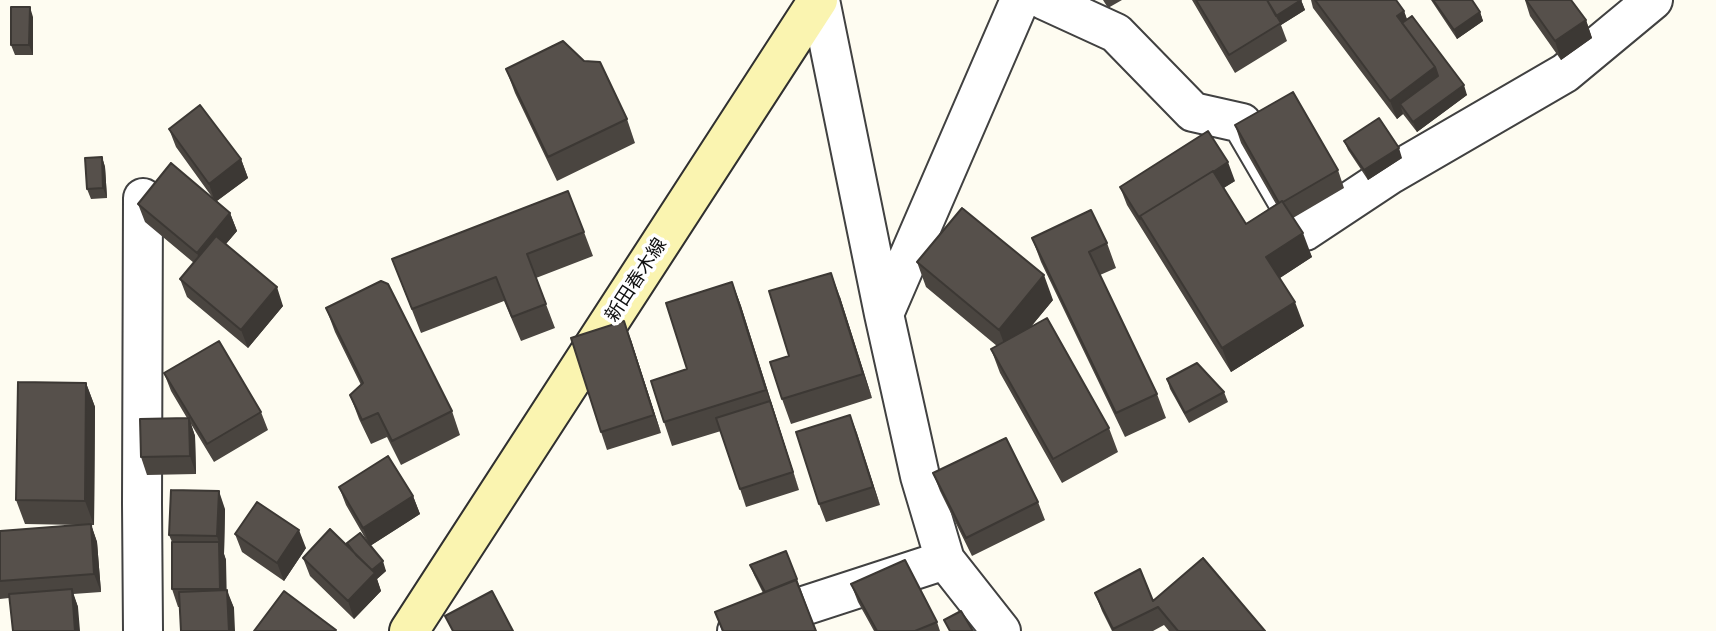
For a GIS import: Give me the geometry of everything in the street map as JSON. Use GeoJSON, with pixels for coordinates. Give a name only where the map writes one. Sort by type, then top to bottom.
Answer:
{"type":"FeatureCollection","features":[{"type":"Feature","properties":{"kind":"main road","name":"新田春木線"},"geometry":{"type":"LineString","coordinates":[[409,631],[819,0]]}},
{"type":"Feature","properties":{"kind":"street"},"geometry":{"type":"LineString","coordinates":[[819,0],[920,476],[945,560],[1000,631]]}},
{"type":"Feature","properties":{"kind":"street"},"geometry":{"type":"LineString","coordinates":[[884,314],[1020,0]]}},
{"type":"Feature","properties":{"kind":"street"},"geometry":{"type":"LineString","coordinates":[[1044,0],[1116,33],[1193,112],[1242,123],[1305,231],[1391,174],[1565,73],[1653,0]]}},
{"type":"Feature","properties":{"kind":"street"},"geometry":{"type":"LineString","coordinates":[[143,198],[143,631]]}},
{"type":"Feature","properties":{"kind":"street"},"geometry":{"type":"LineString","coordinates":[[737,631],[779,614],[945,560]]}},
{"type":"Feature","properties":{"kind":"building"},"geometry":{"type":"Polygon","coordinates":[[[1196,0],[1267,0],[1281,23],[1229,55],[1196,0]]]}},
{"type":"Feature","properties":{"kind":"building"},"geometry":{"type":"Polygon","coordinates":[[[1267,0],[1301,0],[1276,16],[1267,0]]]}},
{"type":"Feature","properties":{"kind":"building"},"geometry":{"type":"Polygon","coordinates":[[[1315,0],[1396,0],[1404,11],[1397,16],[1435,67],[1390,101],[1315,0]]]}},
{"type":"Feature","properties":{"kind":"building"},"geometry":{"type":"Polygon","coordinates":[[[1433,0],[1472,0],[1480,12],[1454,30],[1433,0]]]}},
{"type":"Feature","properties":{"kind":"building"},"geometry":{"type":"Polygon","coordinates":[[[1526,0],[1571,0],[1586,20],[1555,41],[1526,0]]]}},
{"type":"Feature","properties":{"kind":"building"},"geometry":{"type":"Polygon","coordinates":[[[11,7],[30,7],[29,45],[11,45],[11,7]]]}},
{"type":"Feature","properties":{"kind":"building"},"geometry":{"type":"Polygon","coordinates":[[[1412,16],[1464,85],[1413,122],[1400,104],[1438,76],[1435,67],[1402,23],[1412,16]]]}},
{"type":"Feature","properties":{"kind":"building"},"geometry":{"type":"Polygon","coordinates":[[[563,41],[584,61],[600,62],[627,119],[548,157],[506,69],[563,41]]]}},
{"type":"Feature","properties":{"kind":"building"},"geometry":{"type":"Polygon","coordinates":[[[1293,92],[1338,170],[1279,203],[1235,125],[1293,92]]]}},
{"type":"Feature","properties":{"kind":"building"},"geometry":{"type":"Polygon","coordinates":[[[200,105],[241,159],[209,184],[169,129],[200,105]]]}},
{"type":"Feature","properties":{"kind":"building"},"geometry":{"type":"Polygon","coordinates":[[[1379,118],[1399,148],[1364,170],[1344,141],[1379,118]]]}},
{"type":"Feature","properties":{"kind":"building"},"geometry":{"type":"Polygon","coordinates":[[[1208,131],[1228,162],[1140,216],[1140,219],[1120,187],[1208,131]]]}},
{"type":"Feature","properties":{"kind":"building"},"geometry":{"type":"Polygon","coordinates":[[[102,157],[103,188],[87,189],[85,158],[102,157]]]}},
{"type":"Feature","properties":{"kind":"building"},"geometry":{"type":"Polygon","coordinates":[[[171,163],[230,213],[197,253],[138,204],[171,163]]]}},
{"type":"Feature","properties":{"kind":"building"},"geometry":{"type":"Polygon","coordinates":[[[1213,171],[1246,224],[1282,201],[1303,233],[1266,257],[1295,302],[1222,348],[1140,216],[1213,171]]]}},
{"type":"Feature","properties":{"kind":"building"},"geometry":{"type":"Polygon","coordinates":[[[568,191],[584,232],[527,254],[546,304],[512,317],[496,277],[412,309],[392,259],[568,191]]]}},
{"type":"Feature","properties":{"kind":"building"},"geometry":{"type":"Polygon","coordinates":[[[962,208],[1044,275],[999,330],[917,262],[962,208]]]}},
{"type":"Feature","properties":{"kind":"building"},"geometry":{"type":"Polygon","coordinates":[[[1091,210],[1107,243],[1089,252],[1157,394],[1116,413],[1032,238],[1091,210]]]}},
{"type":"Feature","properties":{"kind":"building"},"geometry":{"type":"Polygon","coordinates":[[[216,236],[277,287],[241,330],[180,279],[216,236]]]}},
{"type":"Feature","properties":{"kind":"building"},"geometry":{"type":"Polygon","coordinates":[[[831,273],[863,374],[782,399],[770,362],[789,356],[769,291],[831,273]]]}},
{"type":"Feature","properties":{"kind":"building"},"geometry":{"type":"Polygon","coordinates":[[[381,281],[388,284],[452,411],[392,441],[378,413],[362,420],[350,395],[363,383],[326,308],[381,281]]]}},
{"type":"Feature","properties":{"kind":"building"},"geometry":{"type":"Polygon","coordinates":[[[732,282],[766,390],[664,422],[651,381],[687,369],[666,303],[732,282]]]}},
{"type":"Feature","properties":{"kind":"building"},"geometry":{"type":"Polygon","coordinates":[[[1047,318],[1109,428],[1053,459],[991,349],[1047,318]]]}},
{"type":"Feature","properties":{"kind":"building"},"geometry":{"type":"Polygon","coordinates":[[[624,321],[654,415],[601,432],[571,338],[624,321]]]}},
{"type":"Feature","properties":{"kind":"building"},"geometry":{"type":"Polygon","coordinates":[[[219,341],[261,412],[207,444],[164,373],[219,341]]]}},
{"type":"Feature","properties":{"kind":"building"},"geometry":{"type":"Polygon","coordinates":[[[1197,363],[1224,392],[1185,413],[1167,379],[1197,363]]]}},
{"type":"Feature","properties":{"kind":"building"},"geometry":{"type":"Polygon","coordinates":[[[18,382],[86,383],[85,501],[16,500],[18,382]]]}},
{"type":"Feature","properties":{"kind":"building"},"geometry":{"type":"Polygon","coordinates":[[[770,401],[793,472],[740,489],[716,418],[770,401]]]}},
{"type":"Feature","properties":{"kind":"building"},"geometry":{"type":"Polygon","coordinates":[[[850,415],[873,487],[819,504],[796,432],[850,415]]]}},
{"type":"Feature","properties":{"kind":"building"},"geometry":{"type":"Polygon","coordinates":[[[189,418],[190,456],[141,457],[140,419],[189,418]]]}},
{"type":"Feature","properties":{"kind":"building"},"geometry":{"type":"Polygon","coordinates":[[[1006,438],[1038,502],[966,538],[933,473],[1006,438]]]}},
{"type":"Feature","properties":{"kind":"building"},"geometry":{"type":"Polygon","coordinates":[[[388,456],[413,496],[363,528],[339,487],[388,456]]]}},
{"type":"Feature","properties":{"kind":"building"},"geometry":{"type":"Polygon","coordinates":[[[171,490],[219,491],[217,536],[169,535],[171,490]]]}},
{"type":"Feature","properties":{"kind":"building"},"geometry":{"type":"Polygon","coordinates":[[[257,502],[299,530],[277,563],[235,534],[257,502]]]}},
{"type":"Feature","properties":{"kind":"building"},"geometry":{"type":"Polygon","coordinates":[[[91,524],[94,574],[0,581],[0,531],[91,524]]]}},
{"type":"Feature","properties":{"kind":"building"},"geometry":{"type":"Polygon","coordinates":[[[330,529],[375,573],[348,601],[303,558],[330,529]]]}},
{"type":"Feature","properties":{"kind":"building"},"geometry":{"type":"Polygon","coordinates":[[[360,533],[383,561],[372,570],[347,543],[360,533]]]}},
{"type":"Feature","properties":{"kind":"building"},"geometry":{"type":"Polygon","coordinates":[[[172,542],[219,542],[220,589],[172,589],[172,542]]]}},
{"type":"Feature","properties":{"kind":"building"},"geometry":{"type":"Polygon","coordinates":[[[786,551],[797,579],[765,592],[750,565],[786,551]]]}},
{"type":"Feature","properties":{"kind":"building"},"geometry":{"type":"Polygon","coordinates":[[[1203,558],[1265,631],[1178,631],[1158,607],[1113,629],[1095,593],[1140,569],[1153,601],[1203,558]]]}},
{"type":"Feature","properties":{"kind":"building"},"geometry":{"type":"Polygon","coordinates":[[[905,560],[937,622],[915,631],[877,631],[851,584],[905,560]]]}},
{"type":"Feature","properties":{"kind":"building"},"geometry":{"type":"Polygon","coordinates":[[[796,580],[816,631],[723,631],[715,612],[796,580]]]}},
{"type":"Feature","properties":{"kind":"building"},"geometry":{"type":"Polygon","coordinates":[[[72,589],[75,631],[13,631],[9,594],[72,589]]]}},
{"type":"Feature","properties":{"kind":"building"},"geometry":{"type":"Polygon","coordinates":[[[227,590],[229,631],[181,631],[179,592],[227,590]]]}},
{"type":"Feature","properties":{"kind":"building"},"geometry":{"type":"Polygon","coordinates":[[[284,591],[336,630],[254,631],[284,591]]]}},
{"type":"Feature","properties":{"kind":"building"},"geometry":{"type":"Polygon","coordinates":[[[492,591],[513,631],[453,631],[445,616],[492,591]]]}},
{"type":"Feature","properties":{"kind":"building"},"geometry":{"type":"Polygon","coordinates":[[[961,611],[973,631],[950,631],[944,620],[961,611]]]}}]}
